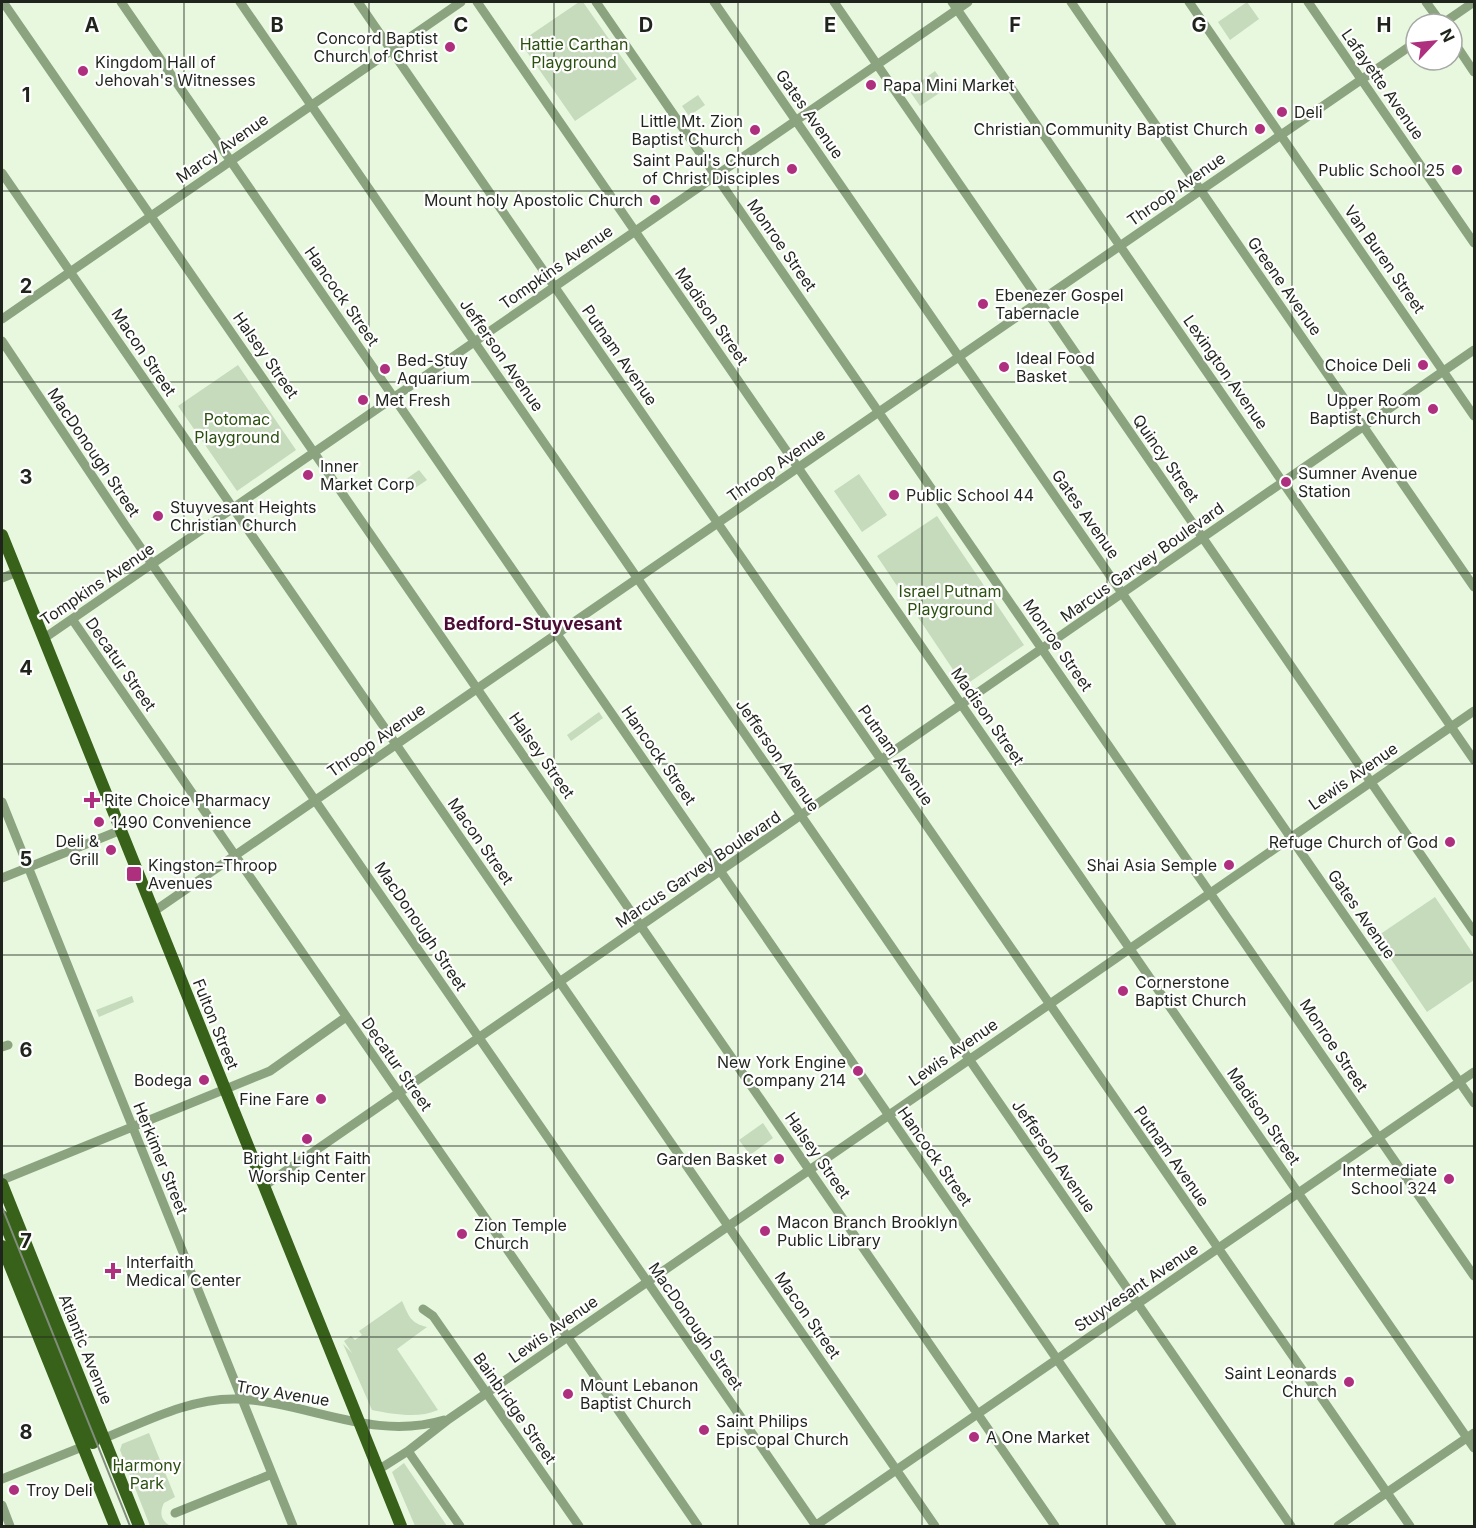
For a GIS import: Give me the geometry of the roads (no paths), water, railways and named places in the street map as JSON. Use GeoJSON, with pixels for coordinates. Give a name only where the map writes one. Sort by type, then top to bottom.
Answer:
{"type":"FeatureCollection","features":[{"type":"Feature","properties":{"kind":"main road","name":"Fulton Street"},"geometry":{"type":"LineString","coordinates":[[2,535],[400,1527]]}},
{"type":"Feature","properties":{"kind":"main road","name":"Atlantic Avenue"},"geometry":{"type":"LineString","coordinates":[[2,1182],[95,1418],[93,1443],[115,1527]]}},
{"type":"Feature","properties":{"kind":"main road"},"geometry":{"type":"LineString","coordinates":[[2,1216],[93,1443]]}},
{"type":"Feature","properties":{"kind":"main road","name":"Atlantic Avenue"},"geometry":{"type":"LineString","coordinates":[[2,1246],[42,1345],[139,1527]]}},
{"type":"Feature","properties":{"kind":"main road"},"geometry":{"type":"LineString","coordinates":[[42,1345],[60,1360]]}},
{"type":"Feature","properties":{"kind":"main road"},"geometry":{"type":"LineString","coordinates":[[73,1393],[95,1418]]}},
{"type":"Feature","properties":{"kind":"street","name":"Halsey Street"},"geometry":{"type":"LineString","coordinates":[[3,2],[1055,1527]]}},
{"type":"Feature","properties":{"kind":"street","name":"Hancock Street"},"geometry":{"type":"LineString","coordinates":[[121,2],[1173,1527]]}},
{"type":"Feature","properties":{"kind":"street","name":"Jefferson Avenue"},"geometry":{"type":"LineString","coordinates":[[240,2],[1292,1527]]}},
{"type":"Feature","properties":{"kind":"street","name":"Putnam Avenue"},"geometry":{"type":"LineString","coordinates":[[358,2],[1410,1527]]}},
{"type":"Feature","properties":{"kind":"street","name":"Marcy Avenue"},"geometry":{"type":"LineString","coordinates":[[2,319],[461,2]]}},
{"type":"Feature","properties":{"kind":"street","name":"Madison Street"},"geometry":{"type":"LineString","coordinates":[[477,2],[1299,1193],[1471,1435],[1474,1448]]}},
{"type":"Feature","properties":{"kind":"street","name":"Monroe Street"},"geometry":{"type":"LineString","coordinates":[[596,2],[1474,1276]]}},
{"type":"Feature","properties":{"kind":"street","name":"Gates Avenue"},"geometry":{"type":"LineString","coordinates":[[714,2],[1474,1103]]}},
{"type":"Feature","properties":{"kind":"street","name":"Quincy Street"},"geometry":{"type":"LineString","coordinates":[[834,2],[1474,932]]}},
{"type":"Feature","properties":{"kind":"street","name":"Tompkins Avenue"},"geometry":{"type":"LineString","coordinates":[[43,639],[877,65],[954,5],[968,2]]}},
{"type":"Feature","properties":{"kind":"street","name":"Greene Avenue"},"geometry":{"type":"LineString","coordinates":[[1071,2],[1474,587]]}},
{"type":"Feature","properties":{"kind":"street","name":"Van Buren Street"},"geometry":{"type":"LineString","coordinates":[[1189,2],[1474,416]]}},
{"type":"Feature","properties":{"kind":"street","name":"Lafayette Avenue"},"geometry":{"type":"LineString","coordinates":[[1308,2],[1474,243]]}},
{"type":"Feature","properties":{"kind":"street"},"geometry":{"type":"LineString","coordinates":[[1459,12],[1474,2]]}},
{"type":"Feature","properties":{"kind":"street","name":"Lexington Avenue"},"geometry":{"type":"LineString","coordinates":[[954,5],[1474,760]]}},
{"type":"Feature","properties":{"kind":"street","name":"Throop Avenue"},"geometry":{"type":"LineString","coordinates":[[153,912],[1404,50]]}},
{"type":"Feature","properties":{"kind":"street"},"geometry":{"type":"LineString","coordinates":[[1464,57],[1474,72]]}},
{"type":"Feature","properties":{"kind":"street","name":"Macon Street"},"geometry":{"type":"LineString","coordinates":[[2,173],[935,1527]]}},
{"type":"Feature","properties":{"kind":"street","name":"MacDonough Street"},"geometry":{"type":"LineString","coordinates":[[2,341],[816,1526]]}},
{"type":"Feature","properties":{"kind":"street","name":"Marcus Garvey Boulevard"},"geometry":{"type":"LineString","coordinates":[[264,1186],[1474,350]]}},
{"type":"Feature","properties":{"kind":"street"},"geometry":{"type":"LineString","coordinates":[[2,578],[17,572]]}},
{"type":"Feature","properties":{"kind":"street","name":"Decatur Street"},"geometry":{"type":"LineString","coordinates":[[72,620],[698,1527]]}},
{"type":"Feature","properties":{"kind":"street","name":"Lewis Avenue"},"geometry":{"type":"LineString","coordinates":[[378,1470],[1474,711]]}},
{"type":"Feature","properties":{"kind":"street","name":"Herkimer Street"},"geometry":{"type":"LineString","coordinates":[[2,802],[293,1527]]}},
{"type":"Feature","properties":{"kind":"street"},"geometry":{"type":"LineString","coordinates":[[2,879],[121,830]]}},
{"type":"Feature","properties":{"kind":"street"},"geometry":{"type":"LineString","coordinates":[[2,1182],[132,1126],[270,1071],[346,1017]]}},
{"type":"Feature","properties":{"kind":"street","name":"Stuyvesant Avenue"},"geometry":{"type":"LineString","coordinates":[[816,1526],[1474,1072]]}},
{"type":"Feature","properties":{"kind":"street","name":"Bainbridge Street"},"geometry":{"type":"LineString","coordinates":[[423,1309],[433,1316],[579,1527]]}},
{"type":"Feature","properties":{"kind":"street","name":"Troy Avenue"},"geometry":{"type":"LineString","coordinates":[[2,1479],[191,1404],[211,1400],[242,1399],[358,1422]]}},
{"type":"Feature","properties":{"kind":"street","name":"Lewis Avenue"},"geometry":{"type":"LineString","coordinates":[[358,1422],[403,1428],[449,1419]]}},
{"type":"Feature","properties":{"kind":"street"},"geometry":{"type":"LineString","coordinates":[[1338,1527],[1471,1435]]}},
{"type":"Feature","properties":{"kind":"street"},"geometry":{"type":"LineString","coordinates":[[408,1451],[460,1527]]}},
{"type":"Feature","properties":{"kind":"street"},"geometry":{"type":"LineString","coordinates":[[175,1513],[272,1474]]}},
{"type":"Feature","properties":{"kind":"street"},"geometry":{"type":"LineString","coordinates":[[2,1505],[10,1527]]}},
{"type":"Feature","properties":{"kind":"railway"},"geometry":{"type":"LineString","coordinates":[[2,1207],[130,1526]]}},
{"type":"Feature","properties":{"kind":"place","name":"Concord Baptist Church of Christ"},"geometry":{"type":"Point","coordinates":[450,47]}},
{"type":"Feature","properties":{"kind":"place","name":"Kingdom Hall of Jehovah's Witnesses"},"geometry":{"type":"Point","coordinates":[83,71]}},
{"type":"Feature","properties":{"kind":"place","name":"Papa Mini Market"},"geometry":{"type":"Point","coordinates":[871,85]}},
{"type":"Feature","properties":{"kind":"place","name":"Deli"},"geometry":{"type":"Point","coordinates":[1282,112]}},
{"type":"Feature","properties":{"kind":"place","name":"Christian Community Baptist Church"},"geometry":{"type":"Point","coordinates":[1260,129]}},
{"type":"Feature","properties":{"kind":"place","name":"Little Mt. Zion Baptist Church"},"geometry":{"type":"Point","coordinates":[755,130]}},
{"type":"Feature","properties":{"kind":"place","name":"Saint Paul's Church of Christ Disciples"},"geometry":{"type":"Point","coordinates":[792,169]}},
{"type":"Feature","properties":{"kind":"place","name":"Public School 25"},"geometry":{"type":"Point","coordinates":[1457,170]}},
{"type":"Feature","properties":{"kind":"place","name":"Mount holy Apostolic Church"},"geometry":{"type":"Point","coordinates":[655,200]}},
{"type":"Feature","properties":{"kind":"place","name":"Ebenezer Gospel Tabernacle"},"geometry":{"type":"Point","coordinates":[983,304]}},
{"type":"Feature","properties":{"kind":"place","name":"Choice Deli"},"geometry":{"type":"Point","coordinates":[1423,365]}},
{"type":"Feature","properties":{"kind":"place","name":"Ideal Food Basket"},"geometry":{"type":"Point","coordinates":[1004,367]}},
{"type":"Feature","properties":{"kind":"place","name":"Bed-Stuy Aquarium"},"geometry":{"type":"Point","coordinates":[385,369]}},
{"type":"Feature","properties":{"kind":"place","name":"Met Fresh"},"geometry":{"type":"Point","coordinates":[363,400]}},
{"type":"Feature","properties":{"kind":"place","name":"Upper Room Baptist Church"},"geometry":{"type":"Point","coordinates":[1433,409]}},
{"type":"Feature","properties":{"kind":"place","name":"Inner Market Corp"},"geometry":{"type":"Point","coordinates":[308,475]}},
{"type":"Feature","properties":{"kind":"place","name":"Sumner Avenue Station"},"geometry":{"type":"Point","coordinates":[1286,482]}},
{"type":"Feature","properties":{"kind":"place","name":"Public School 44"},"geometry":{"type":"Point","coordinates":[894,495]}},
{"type":"Feature","properties":{"kind":"place","name":"Stuyvesant Heights Christian Church"},"geometry":{"type":"Point","coordinates":[158,516]}},
{"type":"Feature","properties":{"kind":"place","name":"Rite Choice Pharmacy"},"geometry":{"type":"Point","coordinates":[92,800]}},
{"type":"Feature","properties":{"kind":"place","name":"1490 Convenience"},"geometry":{"type":"Point","coordinates":[99,822]}},
{"type":"Feature","properties":{"kind":"place","name":"Refuge Church of God"},"geometry":{"type":"Point","coordinates":[1450,842]}},
{"type":"Feature","properties":{"kind":"place","name":"Deli & Grill"},"geometry":{"type":"Point","coordinates":[111,850]}},
{"type":"Feature","properties":{"kind":"place","name":"Shai Asia Semple"},"geometry":{"type":"Point","coordinates":[1229,865]}},
{"type":"Feature","properties":{"kind":"place","name":"Kingston–Throop Avenues"},"geometry":{"type":"Point","coordinates":[134,874]}},
{"type":"Feature","properties":{"kind":"place","name":"Cornerstone Baptist Church"},"geometry":{"type":"Point","coordinates":[1123,991]}},
{"type":"Feature","properties":{"kind":"place","name":"New York Engine Company 214"},"geometry":{"type":"Point","coordinates":[858,1071]}},
{"type":"Feature","properties":{"kind":"place","name":"Bodega"},"geometry":{"type":"Point","coordinates":[204,1080]}},
{"type":"Feature","properties":{"kind":"place","name":"Fine Fare"},"geometry":{"type":"Point","coordinates":[321,1099]}},
{"type":"Feature","properties":{"kind":"place","name":"Bright Light Faith Worship Center"},"geometry":{"type":"Point","coordinates":[307,1139]}},
{"type":"Feature","properties":{"kind":"place","name":"Garden Basket"},"geometry":{"type":"Point","coordinates":[779,1159]}},
{"type":"Feature","properties":{"kind":"place","name":"Intermediate School 324"},"geometry":{"type":"Point","coordinates":[1449,1179]}},
{"type":"Feature","properties":{"kind":"place","name":"Macon Branch Brooklyn Public Library"},"geometry":{"type":"Point","coordinates":[765,1231]}},
{"type":"Feature","properties":{"kind":"place","name":"Zion Temple Church"},"geometry":{"type":"Point","coordinates":[462,1234]}},
{"type":"Feature","properties":{"kind":"place","name":"Interfaith Medical Center"},"geometry":{"type":"Point","coordinates":[113,1271]}},
{"type":"Feature","properties":{"kind":"place","name":"Saint Leonards Church"},"geometry":{"type":"Point","coordinates":[1349,1382]}},
{"type":"Feature","properties":{"kind":"place","name":"Mount Lebanon Baptist Church"},"geometry":{"type":"Point","coordinates":[568,1394]}},
{"type":"Feature","properties":{"kind":"place","name":"Saint Philips Episcopal Church"},"geometry":{"type":"Point","coordinates":[704,1430]}},
{"type":"Feature","properties":{"kind":"place","name":"A One Market"},"geometry":{"type":"Point","coordinates":[974,1437]}},
{"type":"Feature","properties":{"kind":"place","name":"Troy Deli"},"geometry":{"type":"Point","coordinates":[14,1490]}},
{"type":"Feature","properties":{"kind":"district","name":"Bedford-Stuyvesant"},"geometry":{"type":"Point","coordinates":[533,624]}},
{"type":"Feature","properties":{"kind":"park label","name":"Hattie Carthan Playground"},"geometry":{"type":"Point","coordinates":[574,53]}},
{"type":"Feature","properties":{"kind":"park label","name":"Potomac Playground"},"geometry":{"type":"Point","coordinates":[237,428]}},
{"type":"Feature","properties":{"kind":"park label","name":"Israel Putnam Playground"},"geometry":{"type":"Point","coordinates":[950,600]}},
{"type":"Feature","properties":{"kind":"park label","name":"Harmony Park"},"geometry":{"type":"Point","coordinates":[147,1474]}}]}
